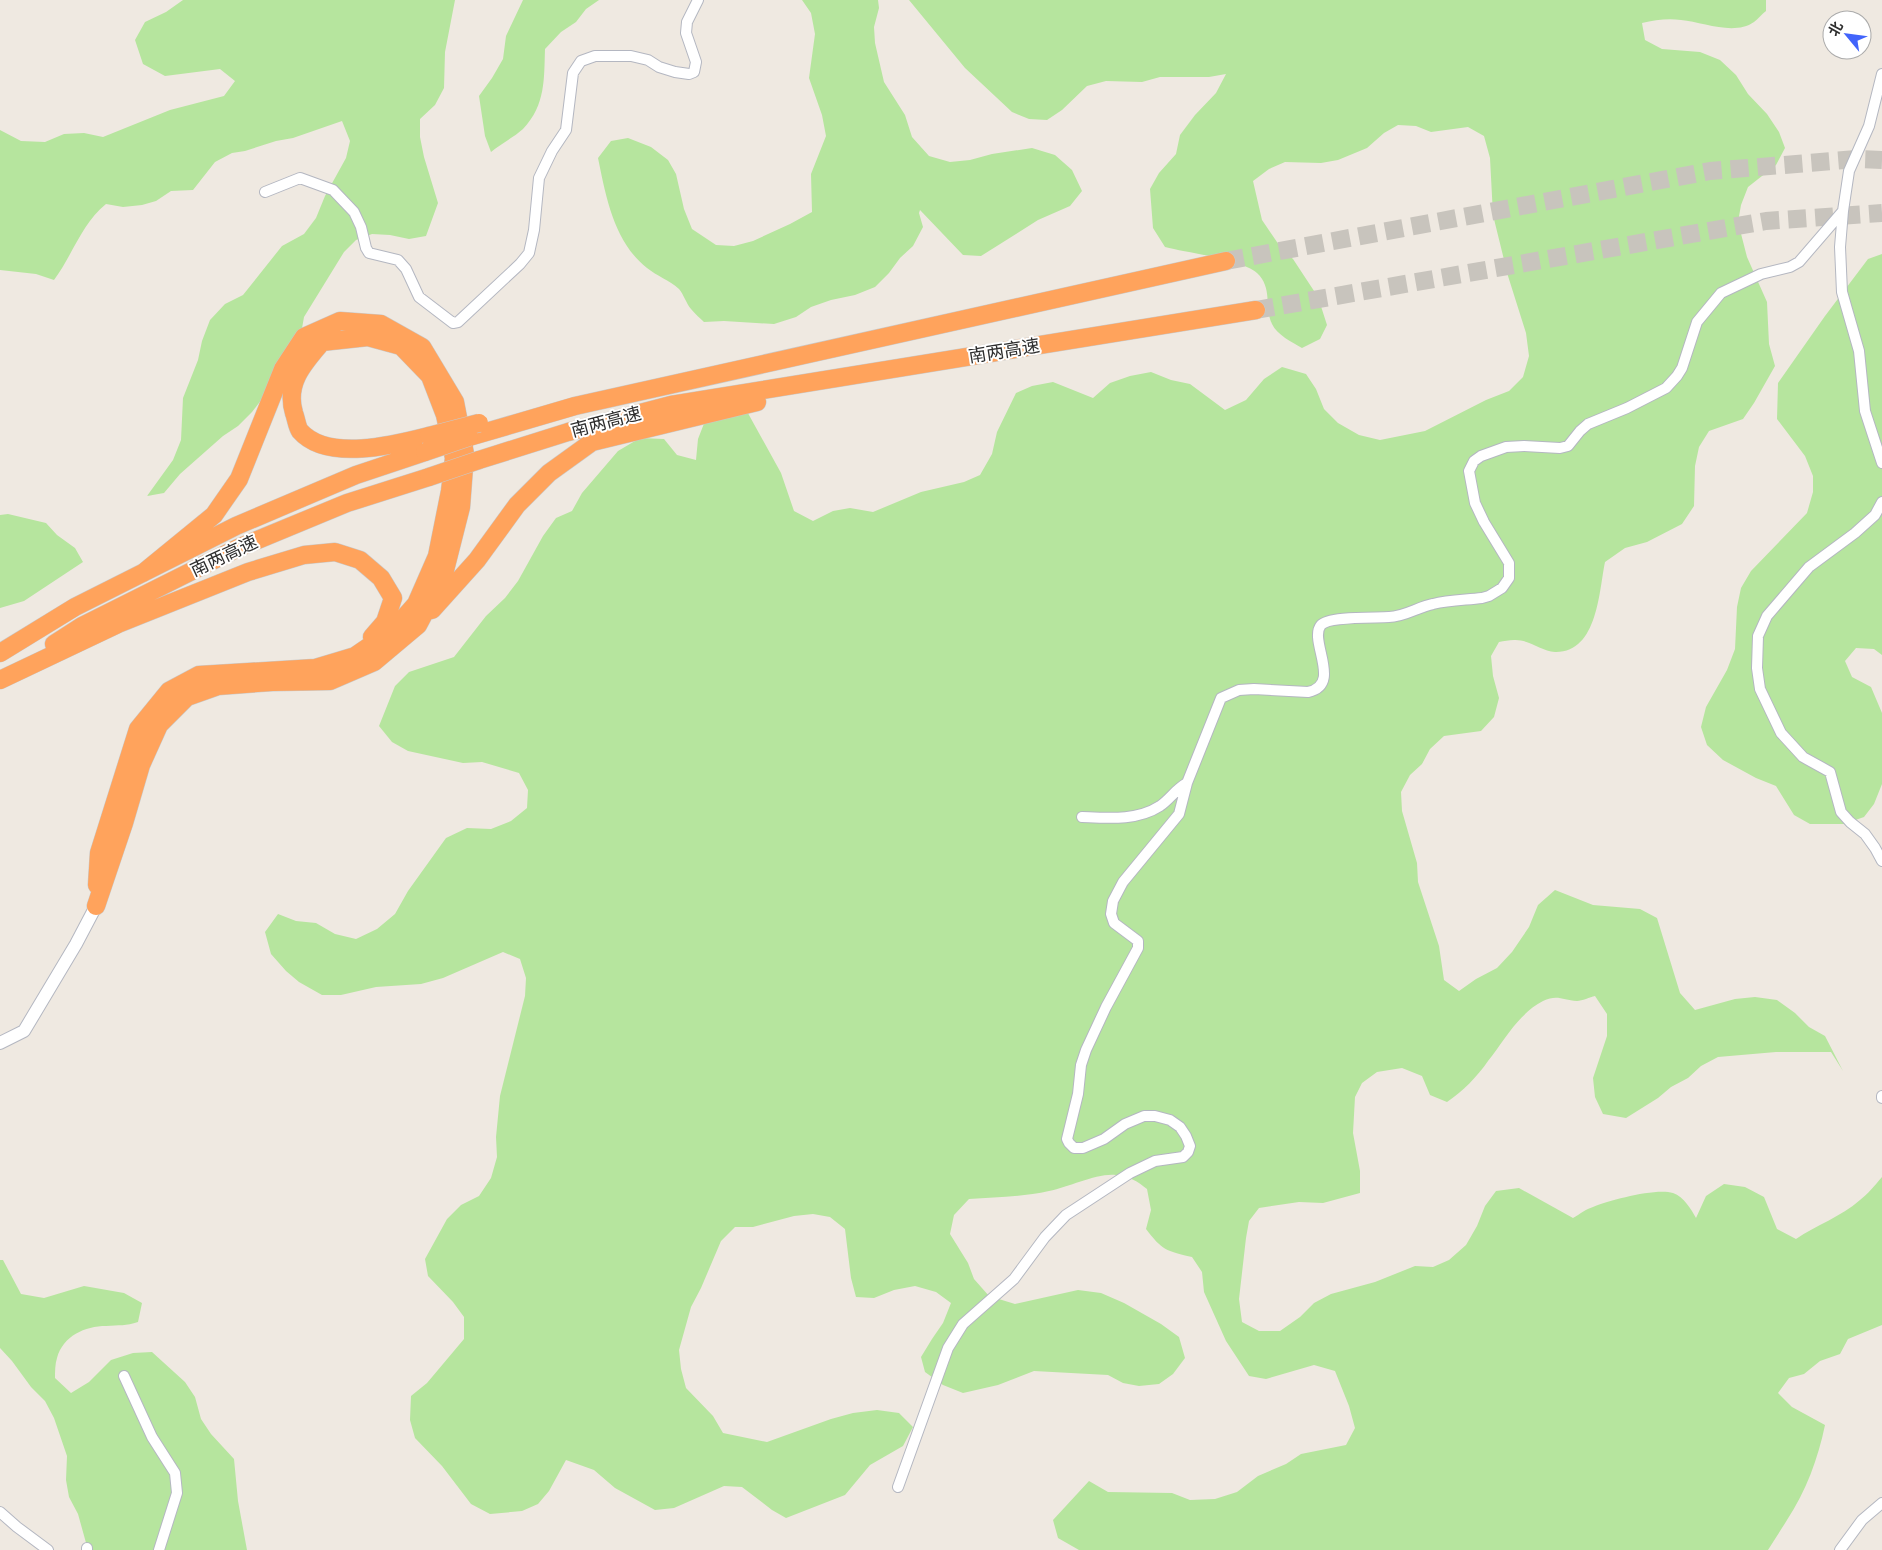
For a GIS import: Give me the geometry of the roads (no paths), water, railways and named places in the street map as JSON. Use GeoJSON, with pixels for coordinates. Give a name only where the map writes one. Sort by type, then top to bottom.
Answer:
{"type":"FeatureCollection","features":[{"type":"Feature","properties":{"kind":"highway","name":"南两高速"},"geometry":{"type":"LineString","coordinates":[[0,653],[75,607],[236,526],[427,444],[474,430],[575,406],[1226,261]]}},
{"type":"Feature","properties":{"kind":"highway","name":"南两高速"},"geometry":{"type":"LineString","coordinates":[[0,679],[82,626],[238,548],[347,503],[568,432],[671,405],[1256,310]]}},
{"type":"Feature","properties":{"kind":"highway"},"geometry":{"type":"LineString","coordinates":[[143,573],[214,515],[239,479],[283,369],[304,337],[340,321],[381,324],[422,347],[455,402],[465,454],[461,507],[442,578],[418,625]]}},
{"type":"Feature","properties":{"kind":"highway"},"geometry":{"type":"LineString","coordinates":[[96,906],[99,853],[138,729],[169,691],[199,675],[330,681],[357,662],[393,630],[416,604],[437,556],[450,491],[454,458],[444,415],[430,376],[402,346],[368,337],[322,342],[302,365],[293,385],[292,405],[300,430],[320,444],[353,449],[401,443],[427,444]]}},
{"type":"Feature","properties":{"kind":"highway"},"geometry":{"type":"LineString","coordinates":[[357,662],[374,662],[418,625],[477,560],[517,505],[549,473],[592,442],[896,368]]}},
{"type":"Feature","properties":{"kind":"highway"},"geometry":{"type":"LineString","coordinates":[[0,679],[118,624],[248,572],[304,555],[335,552],[360,560],[381,578],[392,598],[385,622],[357,662]]}},
{"type":"Feature","properties":{"kind":"street"},"geometry":{"type":"LineString","coordinates":[[265,192],[300,178],[333,190],[354,212],[361,227],[366,248],[370,252],[398,260],[406,269],[419,297],[453,323],[458,322],[520,264],[529,253],[534,230],[539,178],[552,151],[566,130],[573,73],[581,61],[595,56],[631,56],[648,60],[659,67],[675,72],[689,74],[694,72],[696,62],[686,33],[687,22],[698,0]]}},
{"type":"Feature","properties":{"kind":"street"},"geometry":{"type":"LineString","coordinates":[[1882,74],[1869,126],[1849,171],[1840,247],[1842,292],[1859,352],[1865,411],[1882,463]]}},
{"type":"Feature","properties":{"kind":"street"},"geometry":{"type":"LineString","coordinates":[[898,1487],[948,1348],[963,1324],[1014,1279],[1045,1237],[1066,1215],[1130,1173],[1155,1161],[1183,1157],[1188,1152],[1190,1146],[1180,1127],[1170,1120],[1155,1116],[1144,1116],[1124,1124],[1104,1139],[1083,1148],[1074,1148],[1068,1143],[1067,1138],[1078,1094],[1081,1064],[1086,1050],[1106,1007],[1138,948],[1138,941],[1114,924],[1111,914],[1113,901],[1123,882],[1179,814],[1187,783],[1221,698],[1239,690],[1315,691],[1323,680],[1324,667],[1318,635],[1320,626],[1323,623],[1342,618],[1392,617],[1433,604],[1490,596],[1502,588],[1509,578],[1509,563],[1484,522],[1475,503],[1469,471],[1474,461],[1481,456],[1506,447],[1560,448],[1568,446],[1588,424],[1627,408],[1666,388],[1682,368],[1697,322],[1721,293],[1761,274],[1790,267],[1799,262],[1843,211]]}},
{"type":"Feature","properties":{"kind":"street"},"geometry":{"type":"LineString","coordinates":[[1882,502],[1875,515],[1855,533],[1809,566],[1767,616],[1758,636],[1757,668],[1760,689],[1780,733],[1803,757],[1830,772],[1841,812],[1865,834],[1882,861]]}},
{"type":"Feature","properties":{"kind":"street"},"geometry":{"type":"LineString","coordinates":[[1082,817],[1120,818],[1140,814],[1159,806],[1178,788],[1187,783]]}},
{"type":"Feature","properties":{"kind":"street"},"geometry":{"type":"LineString","coordinates":[[0,1043],[24,1031],[76,944],[96,906]]}},
{"type":"Feature","properties":{"kind":"street"},"geometry":{"type":"LineString","coordinates":[[124,1376],[152,1437],[175,1473],[177,1493],[159,1550]]}},
{"type":"Feature","properties":{"kind":"street"},"geometry":{"type":"LineString","coordinates":[[1840,1550],[1862,1520],[1882,1503]]}},
{"type":"Feature","properties":{"kind":"street"},"geometry":{"type":"LineString","coordinates":[[0,1512],[48,1550]]}},
{"type":"Feature","properties":{"kind":"tunnel"},"geometry":{"type":"LineString","coordinates":[[1226,261],[1710,171],[1857,159],[1882,160]]}},
{"type":"Feature","properties":{"kind":"tunnel"},"geometry":{"type":"LineString","coordinates":[[1256,310],[1766,221],[1882,213]]}}]}
